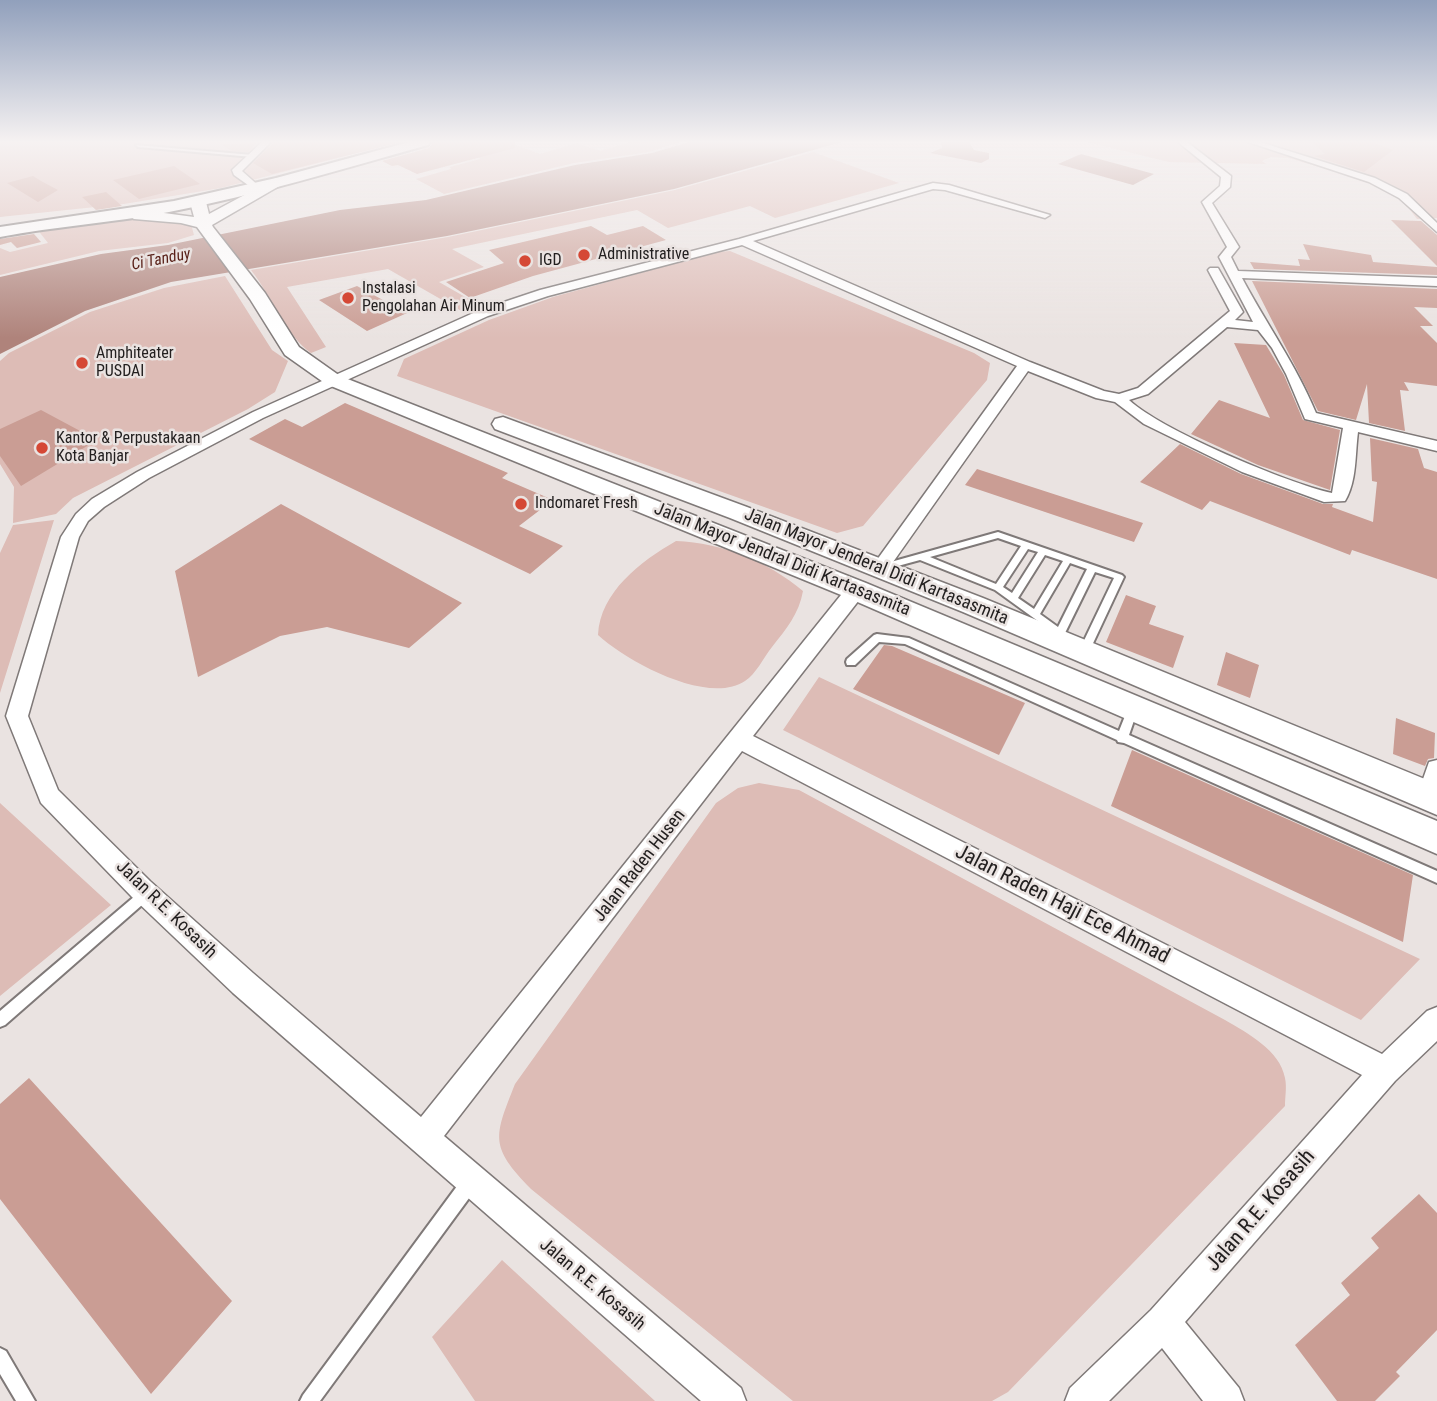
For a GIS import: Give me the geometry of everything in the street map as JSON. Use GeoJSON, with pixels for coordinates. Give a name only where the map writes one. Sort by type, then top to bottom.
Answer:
{"type":"FeatureCollection","features":[{"type":"Feature","properties":{"kind":"highway"},"geometry":{"type":"LineString","coordinates":[[0,232],[167,207]]}},
{"type":"Feature","properties":{"kind":"main road","name":"Jalan Mayor Jendral Didi Kartasasmita"},"geometry":{"type":"LineString","coordinates":[[200,207],[204,225],[258,297],[292,351],[306,361],[856,590],[1437,838]]}},
{"type":"Feature","properties":{"kind":"main road"},"geometry":{"type":"LineString","coordinates":[[134,214],[181,218],[204,225],[234,207]]}},
{"type":"Feature","properties":{"kind":"main road","name":"Jalan Mayor Jenderal Didi Kartasasmita"},"geometry":{"type":"LineString","coordinates":[[343,375],[693,494],[880,568],[1433,798]]}},
{"type":"Feature","properties":{"kind":"street","name":"Jalan R.E. Kosasih"},"geometry":{"type":"LineString","coordinates":[[729,1401],[422,1140],[146,894],[49,796],[17,716],[70,537],[82,518],[122,486],[258,415],[484,313],[544,293],[859,207]]}},
{"type":"Feature","properties":{"kind":"street","name":"Jalan R.E. Kosasih"},"geometry":{"type":"LineString","coordinates":[[1018,207],[1045,215]]}},
{"type":"Feature","properties":{"kind":"street"},"geometry":{"type":"LineString","coordinates":[[1210,207],[1233,247],[1225,257],[1262,327],[1278,347],[1293,374],[1308,414],[1313,418],[1437,446]]}},
{"type":"Feature","properties":{"kind":"street"},"geometry":{"type":"LineString","coordinates":[[1415,207],[1437,229]]}},
{"type":"Feature","properties":{"kind":"street"},"geometry":{"type":"LineString","coordinates":[[743,241],[1025,365],[1101,395],[1120,398],[1143,391],[1237,312],[1214,270]]}},
{"type":"Feature","properties":{"kind":"street"},"geometry":{"type":"LineString","coordinates":[[1234,274],[1437,282]]}},
{"type":"Feature","properties":{"kind":"street"},"geometry":{"type":"LineString","coordinates":[[1224,323],[1262,327]]}},
{"type":"Feature","properties":{"kind":"street"},"geometry":{"type":"LineString","coordinates":[[880,568],[1025,365]]}},
{"type":"Feature","properties":{"kind":"street"},"geometry":{"type":"LineString","coordinates":[[1120,398],[1137,414],[1220,457],[1268,479],[1330,498],[1339,496],[1344,484],[1351,426]]}},
{"type":"Feature","properties":{"kind":"street","name":"Jalan Raden Husen"},"geometry":{"type":"LineString","coordinates":[[422,1140],[856,590]]}},
{"type":"Feature","properties":{"kind":"street","name":"Jalan Raden Haji Ece Ahmad"},"geometry":{"type":"LineString","coordinates":[[740,740],[1385,1071]]}},
{"type":"Feature","properties":{"kind":"street"},"geometry":{"type":"LineString","coordinates":[[1433,798],[1437,769]]}},
{"type":"Feature","properties":{"kind":"street","name":"Jalan R.E. Kosasih"},"geometry":{"type":"LineString","coordinates":[[1083,1401],[1163,1322],[1385,1071],[1437,1021]]}},
{"type":"Feature","properties":{"kind":"street"},"geometry":{"type":"LineString","coordinates":[[1163,1322],[1226,1401]]}},
{"type":"Feature","properties":{"kind":"lane"},"geometry":{"type":"LineString","coordinates":[[880,568],[920,556],[998,535],[1119,577],[1084,652],[998,588],[920,556]]}},
{"type":"Feature","properties":{"kind":"lane"},"geometry":{"type":"LineString","coordinates":[[998,588],[1026,545]]}},
{"type":"Feature","properties":{"kind":"lane"},"geometry":{"type":"LineString","coordinates":[[1013,599],[1043,551]]}},
{"type":"Feature","properties":{"kind":"lane"},"geometry":{"type":"LineString","coordinates":[[1035,615],[1068,560]]}},
{"type":"Feature","properties":{"kind":"lane"},"geometry":{"type":"LineString","coordinates":[[1060,634],[1092,568]]}},
{"type":"Feature","properties":{"kind":"lane"},"geometry":{"type":"LineString","coordinates":[[851,662],[877,638],[906,641],[1437,877]]}},
{"type":"Feature","properties":{"kind":"lane"},"geometry":{"type":"LineString","coordinates":[[1122,739],[1133,709]]}},
{"type":"Feature","properties":{"kind":"lane"},"geometry":{"type":"LineString","coordinates":[[0,1020],[146,894]]}},
{"type":"Feature","properties":{"kind":"lane"},"geometry":{"type":"LineString","coordinates":[[309,1401],[471,1182]]}},
{"type":"Feature","properties":{"kind":"lane"},"geometry":{"type":"LineString","coordinates":[[0,1357],[26,1401]]}},
{"type":"Feature","properties":{"kind":"shaded area"},"geometry":{"type":"Polygon","coordinates":[[[0,207],[92,207],[0,217],[0,207]]]}},
{"type":"Feature","properties":{"kind":"shaded area"},"geometry":{"type":"Polygon","coordinates":[[[591,207],[745,207],[668,228],[637,210],[452,249],[484,267],[439,282],[481,306],[465,313],[388,269],[287,287],[326,347],[311,353],[287,326],[251,270],[448,237],[591,207]]]}},
{"type":"Feature","properties":{"kind":"shaded area"},"geometry":{"type":"Polygon","coordinates":[[[753,207],[813,207],[775,218],[753,207]]]}},
{"type":"Feature","properties":{"kind":"shaded area"},"geometry":{"type":"Polygon","coordinates":[[[1408,207],[1437,207],[1437,218],[1417,219],[1408,207]]]}},
{"type":"Feature","properties":{"kind":"shaded area"},"geometry":{"type":"Polygon","coordinates":[[[119,218],[156,218],[191,224],[194,235],[168,243],[99,251],[0,275],[0,248],[10,252],[48,243],[37,229],[119,218]]]}},
{"type":"Feature","properties":{"kind":"shaded area"},"geometry":{"type":"Polygon","coordinates":[[[730,251],[974,353],[990,363],[987,380],[863,526],[837,533],[397,376],[404,359],[489,320],[553,297],[717,252],[730,251]]]}},
{"type":"Feature","properties":{"kind":"shaded area"},"geometry":{"type":"Polygon","coordinates":[[[225,276],[272,350],[288,361],[275,392],[248,409],[73,498],[56,514],[13,523],[14,487],[0,464],[0,361],[9,353],[90,312],[164,288],[225,276]]]}},
{"type":"Feature","properties":{"kind":"shaded area"},"geometry":{"type":"Polygon","coordinates":[[[54,520],[0,693],[0,553],[13,525],[54,520]]]}},
{"type":"Feature","properties":{"kind":"shaded area"},"geometry":{"type":"Polygon","coordinates":[[[676,541],[711,545],[744,556],[775,571],[803,591],[791,621],[745,681],[729,687],[710,688],[690,684],[647,668],[598,635],[600,619],[614,592],[636,568],[676,541]]]}},
{"type":"Feature","properties":{"kind":"shaded area"},"geometry":{"type":"Polygon","coordinates":[[[819,677],[1420,959],[1361,1020],[783,730],[819,677]]]}},
{"type":"Feature","properties":{"kind":"shaded area"},"geometry":{"type":"Polygon","coordinates":[[[759,783],[799,790],[1225,1020],[1261,1043],[1282,1068],[1286,1081],[1285,1106],[1008,1392],[992,1401],[793,1401],[531,1189],[502,1151],[500,1129],[515,1084],[716,803],[738,788],[759,783]]]}},
{"type":"Feature","properties":{"kind":"shaded area"},"geometry":{"type":"Polygon","coordinates":[[[0,803],[111,905],[0,996],[0,803]]]}},
{"type":"Feature","properties":{"kind":"shaded area"},"geometry":{"type":"Polygon","coordinates":[[[502,1260],[655,1401],[475,1401],[432,1337],[502,1260]]]}},
{"type":"Feature","properties":{"kind":"water","name":"Ci Tanduy"},"geometry":{"type":"Polygon","coordinates":[[[363,207],[585,207],[447,236],[171,282],[85,311],[0,354],[0,277],[101,254],[168,245],[363,207]]]}},
{"type":"Feature","properties":{"kind":"building"},"geometry":{"type":"Polygon","coordinates":[[[1391,220],[1421,221],[1437,235],[1437,266],[1391,220]]]}},
{"type":"Feature","properties":{"kind":"building"},"geometry":{"type":"Polygon","coordinates":[[[591,226],[607,235],[643,226],[666,240],[533,276],[470,298],[446,282],[504,263],[489,250],[591,226]]]}},
{"type":"Feature","properties":{"kind":"building"},"geometry":{"type":"Polygon","coordinates":[[[34,234],[41,242],[17,248],[11,242],[0,245],[0,239],[34,234]]]}},
{"type":"Feature","properties":{"kind":"building"},"geometry":{"type":"Polygon","coordinates":[[[1303,244],[1371,255],[1373,262],[1437,267],[1437,275],[1254,269],[1250,262],[1300,266],[1298,259],[1310,260],[1303,244]]]}},
{"type":"Feature","properties":{"kind":"building"},"geometry":{"type":"Polygon","coordinates":[[[1252,281],[1437,289],[1437,308],[1414,307],[1433,326],[1420,326],[1437,343],[1437,386],[1404,382],[1409,391],[1400,390],[1405,431],[1369,423],[1367,384],[1356,420],[1318,411],[1252,281]]]}},
{"type":"Feature","properties":{"kind":"building"},"geometry":{"type":"Polygon","coordinates":[[[357,286],[407,313],[367,331],[319,300],[357,286]]]}},
{"type":"Feature","properties":{"kind":"building"},"geometry":{"type":"Polygon","coordinates":[[[1234,343],[1266,345],[1284,375],[1303,420],[1340,430],[1330,490],[1258,465],[1191,434],[1219,400],[1270,418],[1234,343]]]}},
{"type":"Feature","properties":{"kind":"building"},"geometry":{"type":"Polygon","coordinates":[[[345,403],[508,473],[502,478],[553,500],[519,526],[563,546],[530,574],[249,439],[285,419],[302,427],[345,403]]]}},
{"type":"Feature","properties":{"kind":"building","name":"Kantor & Perpustakaan Kota Banjar"},"geometry":{"type":"Polygon","coordinates":[[[41,410],[97,440],[21,486],[0,456],[0,429],[41,410]]]}},
{"type":"Feature","properties":{"kind":"building"},"geometry":{"type":"Polygon","coordinates":[[[1370,438],[1418,449],[1424,468],[1437,472],[1437,579],[1352,550],[1350,555],[1210,501],[1202,510],[1140,482],[1180,444],[1241,474],[1323,504],[1333,504],[1332,507],[1373,522],[1377,482],[1372,481],[1370,438]]]}},
{"type":"Feature","properties":{"kind":"building"},"geometry":{"type":"Polygon","coordinates":[[[977,469],[1143,523],[1134,542],[965,485],[977,469]]]}},
{"type":"Feature","properties":{"kind":"building"},"geometry":{"type":"Polygon","coordinates":[[[281,504],[462,603],[409,648],[327,627],[280,636],[198,677],[175,571],[281,504]]]}},
{"type":"Feature","properties":{"kind":"building"},"geometry":{"type":"Polygon","coordinates":[[[1126,595],[1156,606],[1149,624],[1184,636],[1173,668],[1106,642],[1126,595]]]}},
{"type":"Feature","properties":{"kind":"building"},"geometry":{"type":"Polygon","coordinates":[[[884,645],[892,646],[1025,703],[999,755],[853,689],[884,645]]]}},
{"type":"Feature","properties":{"kind":"building"},"geometry":{"type":"Polygon","coordinates":[[[1226,652],[1259,665],[1250,698],[1217,685],[1226,652]]]}},
{"type":"Feature","properties":{"kind":"building"},"geometry":{"type":"Polygon","coordinates":[[[1396,718],[1435,733],[1434,758],[1428,759],[1425,766],[1393,754],[1396,718]]]}},
{"type":"Feature","properties":{"kind":"building"},"geometry":{"type":"Polygon","coordinates":[[[1132,750],[1413,875],[1403,942],[1111,806],[1132,750]]]}},
{"type":"Feature","properties":{"kind":"building"},"geometry":{"type":"Polygon","coordinates":[[[29,1078],[232,1301],[151,1394],[0,1199],[0,1104],[29,1078]]]}},
{"type":"Feature","properties":{"kind":"building"},"geometry":{"type":"Polygon","coordinates":[[[1419,1194],[1437,1213],[1437,1330],[1396,1372],[1400,1376],[1375,1401],[1337,1401],[1295,1345],[1350,1295],[1341,1283],[1379,1248],[1371,1238],[1419,1194]]]}},
{"type":"Feature","properties":{"kind":"place","name":"Administrative"},"geometry":{"type":"Point","coordinates":[584,255]}},
{"type":"Feature","properties":{"kind":"place","name":"IGD"},"geometry":{"type":"Point","coordinates":[525,261]}},
{"type":"Feature","properties":{"kind":"place","name":"Instalasi Pengolahan Air Minum"},"geometry":{"type":"Point","coordinates":[348,298]}},
{"type":"Feature","properties":{"kind":"place","name":"Amphiteater PUSDAI"},"geometry":{"type":"Point","coordinates":[82,363]}},
{"type":"Feature","properties":{"kind":"place","name":"Kantor & Perpustakaan Kota Banjar"},"geometry":{"type":"Point","coordinates":[42,448]}},
{"type":"Feature","properties":{"kind":"place","name":"Indomaret Fresh"},"geometry":{"type":"Point","coordinates":[521,504]}}]}
